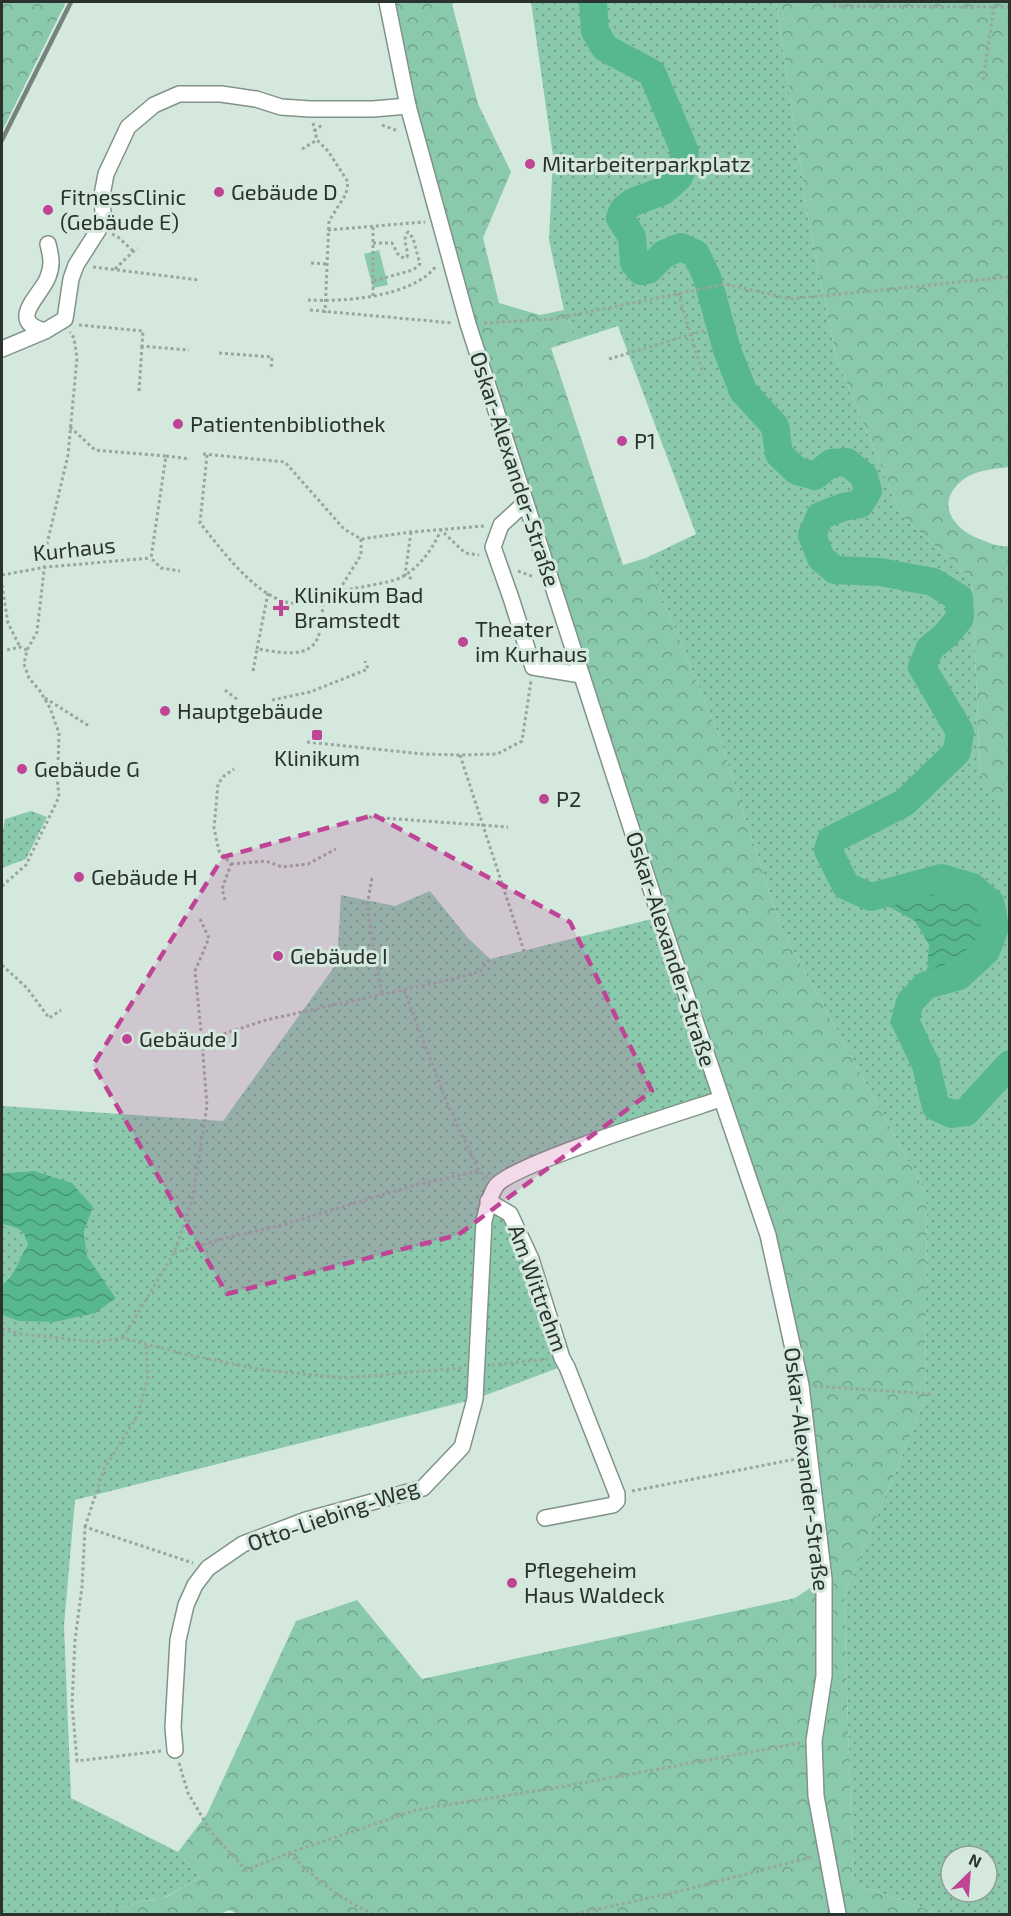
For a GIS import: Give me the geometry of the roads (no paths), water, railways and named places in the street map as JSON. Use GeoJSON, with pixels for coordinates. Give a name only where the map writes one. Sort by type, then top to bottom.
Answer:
{"type":"FeatureCollection","features":[{"type":"Feature","properties":{"kind":"street","name":"Oskar-Alexander-Straße"},"geometry":{"type":"LineString","coordinates":[[387,2],[408,106],[468,324],[581,675],[768,1235],[801,1385],[824,1579],[824,1676],[814,1741],[816,1796],[838,1914]]}},
{"type":"Feature","properties":{"kind":"street"},"geometry":{"type":"LineString","coordinates":[[2,349],[65,322],[70,279],[76,265],[99,229],[103,214],[103,184],[128,127],[154,105],[179,94],[221,94],[256,99],[281,107],[321,110],[408,106]]}},
{"type":"Feature","properties":{"kind":"street"},"geometry":{"type":"LineString","coordinates":[[45,331],[36,329],[29,322],[26,313],[29,304],[43,288],[49,275],[52,261],[48,244]]}},
{"type":"Feature","properties":{"kind":"street"},"geometry":{"type":"LineString","coordinates":[[525,502],[501,525],[493,547],[512,598],[533,667],[581,675]]}},
{"type":"Feature","properties":{"kind":"street","name":"Am Wittrehm"},"geometry":{"type":"LineString","coordinates":[[545,1518],[613,1505],[617,1501],[617,1494],[562,1358],[531,1259],[510,1214],[488,1201],[496,1185],[552,1157],[721,1099]]}},
{"type":"Feature","properties":{"kind":"street","name":"Otto-Liebing-Weg"},"geometry":{"type":"LineString","coordinates":[[175,1750],[173,1727],[178,1640],[186,1605],[195,1585],[208,1568],[243,1544],[306,1520],[423,1488],[462,1447],[475,1400],[484,1221],[488,1201]]}},
{"type":"Feature","properties":{"kind":"water"},"geometry":{"type":"Polygon","coordinates":[[[941,878],[972,887],[990,902],[995,927],[986,951],[959,976],[926,985],[929,945],[915,921],[871,897],[941,878]]]}},
{"type":"Feature","properties":{"kind":"water"},"geometry":{"type":"Polygon","coordinates":[[[34,1171],[72,1183],[93,1207],[84,1232],[87,1256],[116,1298],[95,1313],[55,1322],[18,1321],[2,1315],[2,1284],[14,1272],[28,1245],[22,1232],[2,1224],[2,1173],[34,1171]]]}},
{"type":"Feature","properties":{"kind":"waterway"},"geometry":{"type":"LineString","coordinates":[[593,2],[595,31],[605,48],[652,73],[685,152],[679,177],[663,191],[633,202],[623,210],[620,218],[632,237],[634,263],[641,271],[648,270],[664,254],[681,247],[696,254],[707,277],[727,350],[743,391],[775,426],[779,454],[797,471],[815,476],[831,463],[847,462],[864,476],[868,491],[860,504],[843,507],[820,516],[812,535],[821,558],[835,570],[880,572],[933,582],[959,598],[960,618],[946,635],[930,648],[922,667],[960,732],[957,752],[904,803],[831,840],[828,850],[846,886],[871,897],[941,878],[972,887],[990,902],[995,927],[986,951],[959,976],[926,985],[910,1002],[905,1021],[926,1065],[936,1107],[952,1114],[966,1112],[1010,1064]]}},
{"type":"Feature","properties":{"kind":"railway"},"geometry":{"type":"LineString","coordinates":[[2,140],[71,2]]}},
{"type":"Feature","properties":{"kind":"place","name":"Mitarbeiterparkplatz"},"geometry":{"type":"Point","coordinates":[530,164]}},
{"type":"Feature","properties":{"kind":"place","name":"Gebäude D"},"geometry":{"type":"Point","coordinates":[219,192]}},
{"type":"Feature","properties":{"kind":"place","name":"FitnessClinic (Gebäude E)"},"geometry":{"type":"Point","coordinates":[48,210]}},
{"type":"Feature","properties":{"kind":"place","name":"Patientenbibliothek"},"geometry":{"type":"Point","coordinates":[178,424]}},
{"type":"Feature","properties":{"kind":"place","name":"P1"},"geometry":{"type":"Point","coordinates":[622,441]}},
{"type":"Feature","properties":{"kind":"place","name":"Klinikum Bad Bramstedt"},"geometry":{"type":"Point","coordinates":[281,608]}},
{"type":"Feature","properties":{"kind":"place","name":"Theater im Kurhaus"},"geometry":{"type":"Point","coordinates":[463,642]}},
{"type":"Feature","properties":{"kind":"place","name":"Hauptgebäude"},"geometry":{"type":"Point","coordinates":[165,711]}},
{"type":"Feature","properties":{"kind":"place","name":"Klinikum"},"geometry":{"type":"Point","coordinates":[317,735]}},
{"type":"Feature","properties":{"kind":"place","name":"Gebäude G"},"geometry":{"type":"Point","coordinates":[22,769]}},
{"type":"Feature","properties":{"kind":"place","name":"P2"},"geometry":{"type":"Point","coordinates":[544,799]}},
{"type":"Feature","properties":{"kind":"place","name":"Gebäude H"},"geometry":{"type":"Point","coordinates":[79,877]}},
{"type":"Feature","properties":{"kind":"place","name":"Gebäude I"},"geometry":{"type":"Point","coordinates":[278,956]}},
{"type":"Feature","properties":{"kind":"place","name":"Gebäude J"},"geometry":{"type":"Point","coordinates":[127,1039]}},
{"type":"Feature","properties":{"kind":"place","name":"Pflegeheim Haus Waldeck"},"geometry":{"type":"Point","coordinates":[512,1583]}}]}
